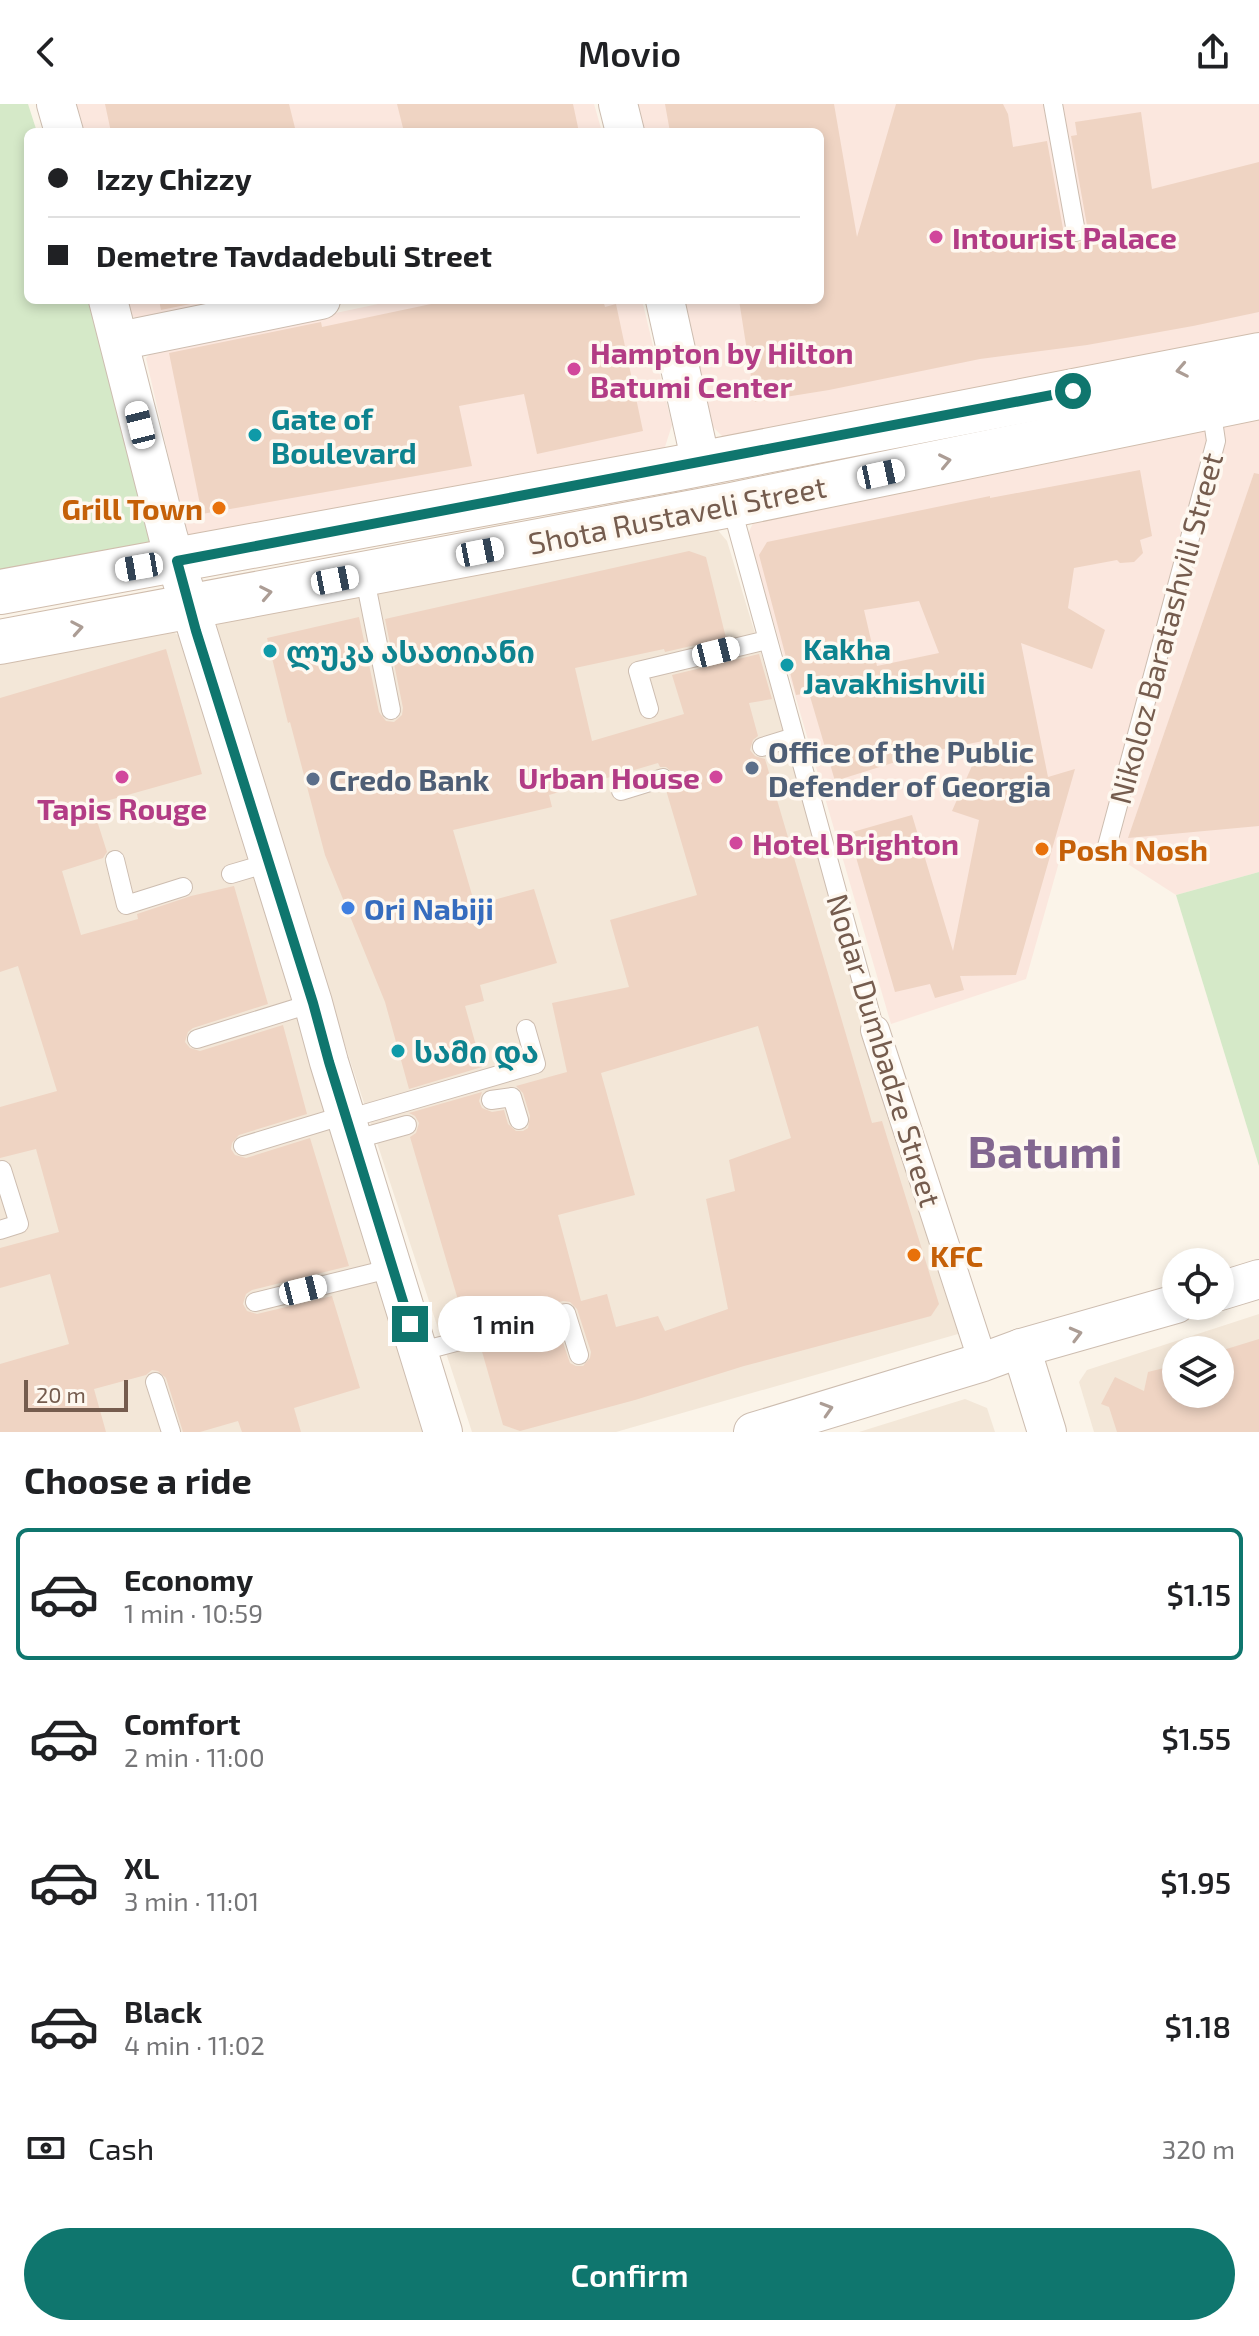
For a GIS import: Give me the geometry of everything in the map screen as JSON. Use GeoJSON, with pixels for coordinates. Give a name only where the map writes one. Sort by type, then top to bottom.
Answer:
{"type":"FeatureCollection","features":[{"type":"Feature","properties":{"kind":"main road","name":"Shota Rustaveli Street"},"geometry":{"type":"LineString","coordinates":[[0,592],[701,463],[1259,355]]}},
{"type":"Feature","properties":{"kind":"main road","name":"Shota Rustaveli Street"},"geometry":{"type":"LineString","coordinates":[[0,642],[731,505],[1259,397]]}},
{"type":"Feature","properties":{"kind":"street"},"geometry":{"type":"LineString","coordinates":[[56,104],[63,128]]}},
{"type":"Feature","properties":{"kind":"street"},"geometry":{"type":"LineString","coordinates":[[618,104],[624,128]]}},
{"type":"Feature","properties":{"kind":"street"},"geometry":{"type":"LineString","coordinates":[[109,304],[189,607],[443,1432]]}},
{"type":"Feature","properties":{"kind":"street"},"geometry":{"type":"LineString","coordinates":[[119,341],[301,304]]}},
{"type":"Feature","properties":{"kind":"street"},"geometry":{"type":"LineString","coordinates":[[666,304],[701,463]]}},
{"type":"Feature","properties":{"kind":"street","name":"Nodar Dumbadze Street"},"geometry":{"type":"LineString","coordinates":[[875,1030],[983,1362]]}},
{"type":"Feature","properties":{"kind":"street"},"geometry":{"type":"LineString","coordinates":[[1234,1287],[1259,1279]]}},
{"type":"Feature","properties":{"kind":"street"},"geometry":{"type":"LineString","coordinates":[[753,1432],[1021,1348],[1162,1308]]}},
{"type":"Feature","properties":{"kind":"street"},"geometry":{"type":"LineString","coordinates":[[1021,1348],[1047,1432]]}},
{"type":"Feature","properties":{"kind":"lane"},"geometry":{"type":"LineString","coordinates":[[1053,104],[1076,232]]}},
{"type":"Feature","properties":{"kind":"lane","name":"Nikoloz Baratashvili Street"},"geometry":{"type":"LineString","coordinates":[[1106,850],[1216,441],[1211,407]]}},
{"type":"Feature","properties":{"kind":"lane","name":"Nodar Dumbadze Street"},"geometry":{"type":"LineString","coordinates":[[731,505],[875,1030]]}},
{"type":"Feature","properties":{"kind":"lane"},"geometry":{"type":"LineString","coordinates":[[364,574],[394,702]]}},
{"type":"Feature","properties":{"kind":"lane"},"geometry":{"type":"LineString","coordinates":[[649,709],[638,671],[767,640]]}},
{"type":"Feature","properties":{"kind":"lane"},"geometry":{"type":"LineString","coordinates":[[762,747],[794,737]]}},
{"type":"Feature","properties":{"kind":"lane"},"geometry":{"type":"LineString","coordinates":[[621,791],[663,778]]}},
{"type":"Feature","properties":{"kind":"lane"},"geometry":{"type":"LineString","coordinates":[[115,860],[126,905],[183,887]]}},
{"type":"Feature","properties":{"kind":"lane"},"geometry":{"type":"LineString","coordinates":[[231,874],[268,863]]}},
{"type":"Feature","properties":{"kind":"lane"},"geometry":{"type":"LineString","coordinates":[[197,1039],[313,1003]]}},
{"type":"Feature","properties":{"kind":"lane"},"geometry":{"type":"LineString","coordinates":[[243,1146],[349,1125],[536,1064],[526,1029]]}},
{"type":"Feature","properties":{"kind":"lane"},"geometry":{"type":"LineString","coordinates":[[491,1100],[512,1097],[519,1120]]}},
{"type":"Feature","properties":{"kind":"lane"},"geometry":{"type":"LineString","coordinates":[[349,1125],[407,1125]]}},
{"type":"Feature","properties":{"kind":"lane"},"geometry":{"type":"LineString","coordinates":[[0,1230],[19,1224],[2,1170]]}},
{"type":"Feature","properties":{"kind":"lane"},"geometry":{"type":"LineString","coordinates":[[255,1302],[393,1268]]}},
{"type":"Feature","properties":{"kind":"lane"},"geometry":{"type":"LineString","coordinates":[[418,1352],[566,1313],[579,1355]]}},
{"type":"Feature","properties":{"kind":"lane"},"geometry":{"type":"LineString","coordinates":[[155,1382],[171,1432]]}},
{"type":"Feature","properties":{"kind":"shaded area"},"geometry":{"type":"Polygon","coordinates":[[[68,104],[594,104],[601,128],[75,128],[68,104]]]}},
{"type":"Feature","properties":{"kind":"shaded area"},"geometry":{"type":"Polygon","coordinates":[[[626,104],[1259,104],[1259,339],[727,441],[704,418],[676,304],[824,304],[824,128],[632,128],[626,104]]]}},
{"type":"Feature","properties":{"kind":"shaded area"},"geometry":{"type":"Polygon","coordinates":[[[124,304],[234,304],[145,322],[127,314],[124,304]]]}},
{"type":"Feature","properties":{"kind":"shaded area"},"geometry":{"type":"Polygon","coordinates":[[[378,304],[643,304],[672,425],[663,453],[201,540],[186,534],[146,358],[152,352],[378,304]]]}},
{"type":"Feature","properties":{"kind":"shaded area"},"geometry":{"type":"Polygon","coordinates":[[[1259,414],[1259,872],[1176,895],[1106,850],[1065,841],[1026,979],[891,1024],[748,534],[759,510],[1259,414]]]}},
{"type":"Feature","properties":{"kind":"shaded area"},"geometry":{"type":"Polygon","coordinates":[[[710,521],[727,541],[875,1030],[972,1330],[616,1432],[472,1432],[211,637],[224,612],[710,521]]]}},
{"type":"Feature","properties":{"kind":"shaded area"},"geometry":{"type":"Polygon","coordinates":[[[161,624],[184,639],[426,1432],[0,1432],[0,656],[161,624]]]}},
{"type":"Feature","properties":{"kind":"shaded area"},"geometry":{"type":"Polygon","coordinates":[[[1259,1314],[1259,1432],[1094,1432],[1079,1382],[1087,1370],[1162,1346],[1162,1408],[1234,1408],[1234,1336],[1191,1336],[1259,1314]]]}},
{"type":"Feature","properties":{"kind":"shaded area"},"geometry":{"type":"Polygon","coordinates":[[[965,1399],[987,1408],[995,1432],[859,1432],[965,1399]]]}},
{"type":"Feature","properties":{"kind":"green space"},"geometry":{"type":"Polygon","coordinates":[[[0,104],[28,104],[36,128],[24,128],[24,304],[91,304],[161,521],[151,549],[0,579],[0,104]]]}},
{"type":"Feature","properties":{"kind":"green space"},"geometry":{"type":"Polygon","coordinates":[[[1259,872],[1259,1166],[1176,895],[1259,872]]]}},
{"type":"Feature","properties":{"kind":"building"},"geometry":{"type":"Polygon","coordinates":[[[105,104],[289,104],[295,128],[110,128],[105,104]]]}},
{"type":"Feature","properties":{"kind":"building"},"geometry":{"type":"Polygon","coordinates":[[[397,104],[573,104],[578,128],[403,128],[397,104]]]}},
{"type":"Feature","properties":{"kind":"building","name":"Intourist Palace"},"geometry":{"type":"Polygon","coordinates":[[[665,104],[834,104],[857,237],[896,104],[1003,104],[1008,114],[1013,147],[1047,141],[1064,234],[1067,240],[1077,244],[1084,241],[1088,231],[1071,136],[1077,135],[1075,122],[1141,112],[1152,189],[1259,162],[1259,312],[1087,345],[980,359],[755,402],[740,304],[824,304],[824,128],[669,128],[665,104]]]}},
{"type":"Feature","properties":{"kind":"building"},"geometry":{"type":"Polygon","coordinates":[[[160,304],[190,304],[161,310],[160,304]]]}},
{"type":"Feature","properties":{"kind":"building"},"geometry":{"type":"Polygon","coordinates":[[[431,304],[604,304],[605,307],[616,304],[643,431],[537,454],[524,394],[459,406],[472,466],[202,514],[169,353],[321,322],[322,327],[431,304]]]}},
{"type":"Feature","properties":{"kind":"building"},"geometry":{"type":"Polygon","coordinates":[[[1140,470],[1152,536],[1140,540],[1143,553],[1134,562],[1120,563],[1117,560],[1074,568],[1068,608],[1105,630],[1092,669],[1021,643],[1048,777],[1075,769],[1016,975],[960,976],[964,990],[935,998],[930,984],[895,992],[849,833],[912,815],[953,951],[979,820],[952,811],[983,741],[904,757],[835,781],[809,693],[796,695],[759,555],[767,542],[1140,470]],[[919,601],[864,610],[877,666],[939,653],[919,601]]]}},
{"type":"Feature","properties":{"kind":"building"},"geometry":{"type":"Polygon","coordinates":[[[1254,473],[1259,474],[1259,826],[1128,838],[1254,473]]]}},
{"type":"Feature","properties":{"kind":"building"},"geometry":{"type":"Polygon","coordinates":[[[689,551],[706,557],[726,638],[575,668],[592,741],[684,714],[672,675],[759,654],[772,699],[749,703],[758,736],[750,750],[755,756],[765,759],[872,1123],[882,1121],[939,1304],[931,1316],[520,1431],[503,1425],[481,1348],[558,1328],[570,1363],[583,1366],[591,1352],[577,1309],[570,1302],[563,1301],[466,1327],[410,1137],[416,1133],[419,1123],[409,1113],[482,1092],[479,1101],[482,1108],[492,1112],[504,1110],[508,1124],[516,1131],[528,1128],[530,1116],[523,1093],[516,1086],[567,1072],[552,1003],[629,987],[610,920],[697,895],[666,790],[674,781],[674,774],[658,763],[549,795],[552,807],[453,830],[475,905],[534,889],[557,963],[480,985],[484,1001],[465,1006],[482,1067],[409,1089],[385,1002],[325,855],[267,638],[359,617],[379,712],[386,721],[394,722],[402,715],[403,708],[385,619],[689,551]],[[758,1026],[601,1073],[635,1195],[558,1215],[581,1301],[607,1294],[616,1327],[658,1316],[665,1331],[728,1309],[706,1199],[735,1191],[729,1160],[791,1138],[758,1026]]]}},
{"type":"Feature","properties":{"kind":"building"},"geometry":{"type":"Polygon","coordinates":[[[166,649],[202,774],[92,805],[107,852],[103,858],[62,871],[81,935],[138,919],[137,914],[191,896],[234,886],[268,1004],[193,1028],[185,1042],[190,1048],[200,1051],[283,1025],[307,1114],[239,1135],[231,1149],[235,1155],[246,1158],[310,1138],[349,1266],[252,1290],[246,1294],[243,1304],[247,1311],[257,1314],[332,1296],[360,1388],[294,1408],[301,1432],[242,1432],[238,1421],[200,1432],[183,1432],[166,1378],[152,1370],[146,1375],[94,1389],[106,1432],[0,1432],[0,1364],[69,1344],[50,1274],[0,1288],[0,1248],[59,1232],[36,1149],[0,1158],[0,1107],[57,1091],[18,966],[0,972],[0,698],[166,649]]]}},
{"type":"Feature","properties":{"kind":"building"},"geometry":{"type":"Polygon","coordinates":[[[1259,1339],[1259,1432],[1117,1432],[1109,1407],[1101,1404],[1115,1377],[1144,1391],[1148,1372],[1162,1368],[1162,1408],[1234,1408],[1234,1347],[1259,1339]]]}},
{"type":"Feature","properties":{"kind":"place","name":"Intourist Palace"},"geometry":{"type":"Point","coordinates":[936,237]}},
{"type":"Feature","properties":{"kind":"place","name":"Hampton by Hilton Batumi Center"},"geometry":{"type":"Point","coordinates":[574,369]}},
{"type":"Feature","properties":{"kind":"place","name":"Gate of Boulevard"},"geometry":{"type":"Point","coordinates":[255,435]}},
{"type":"Feature","properties":{"kind":"place","name":"Grill Town"},"geometry":{"type":"Point","coordinates":[219,508]}},
{"type":"Feature","properties":{"kind":"place","name":"ლუკა ასათიანი"},"geometry":{"type":"Point","coordinates":[270,651]}},
{"type":"Feature","properties":{"kind":"place","name":"Kakha Javakhishvili"},"geometry":{"type":"Point","coordinates":[787,665]}},
{"type":"Feature","properties":{"kind":"place","name":"Office of the Public Defender of Georgia"},"geometry":{"type":"Point","coordinates":[752,768]}},
{"type":"Feature","properties":{"kind":"place","name":"Tapis Rouge"},"geometry":{"type":"Point","coordinates":[122,777]}},
{"type":"Feature","properties":{"kind":"place","name":"Urban House"},"geometry":{"type":"Point","coordinates":[716,777]}},
{"type":"Feature","properties":{"kind":"place","name":"Credo Bank"},"geometry":{"type":"Point","coordinates":[313,779]}},
{"type":"Feature","properties":{"kind":"place","name":"Hotel Brighton"},"geometry":{"type":"Point","coordinates":[736,843]}},
{"type":"Feature","properties":{"kind":"place","name":"Posh Nosh"},"geometry":{"type":"Point","coordinates":[1042,849]}},
{"type":"Feature","properties":{"kind":"place","name":"Ori Nabiji"},"geometry":{"type":"Point","coordinates":[348,908]}},
{"type":"Feature","properties":{"kind":"place","name":"სამი და"},"geometry":{"type":"Point","coordinates":[398,1051]}},
{"type":"Feature","properties":{"kind":"place","name":"KFC"},"geometry":{"type":"Point","coordinates":[914,1255]}},
{"type":"Feature","properties":{"kind":"district","name":"Batumi"},"geometry":{"type":"Point","coordinates":[1045,1149]}},
{"type":"Feature","properties":{"kind":"route"},"geometry":{"type":"LineString","coordinates":[[410,1324],[177,561],[1073,391]]}}]}
